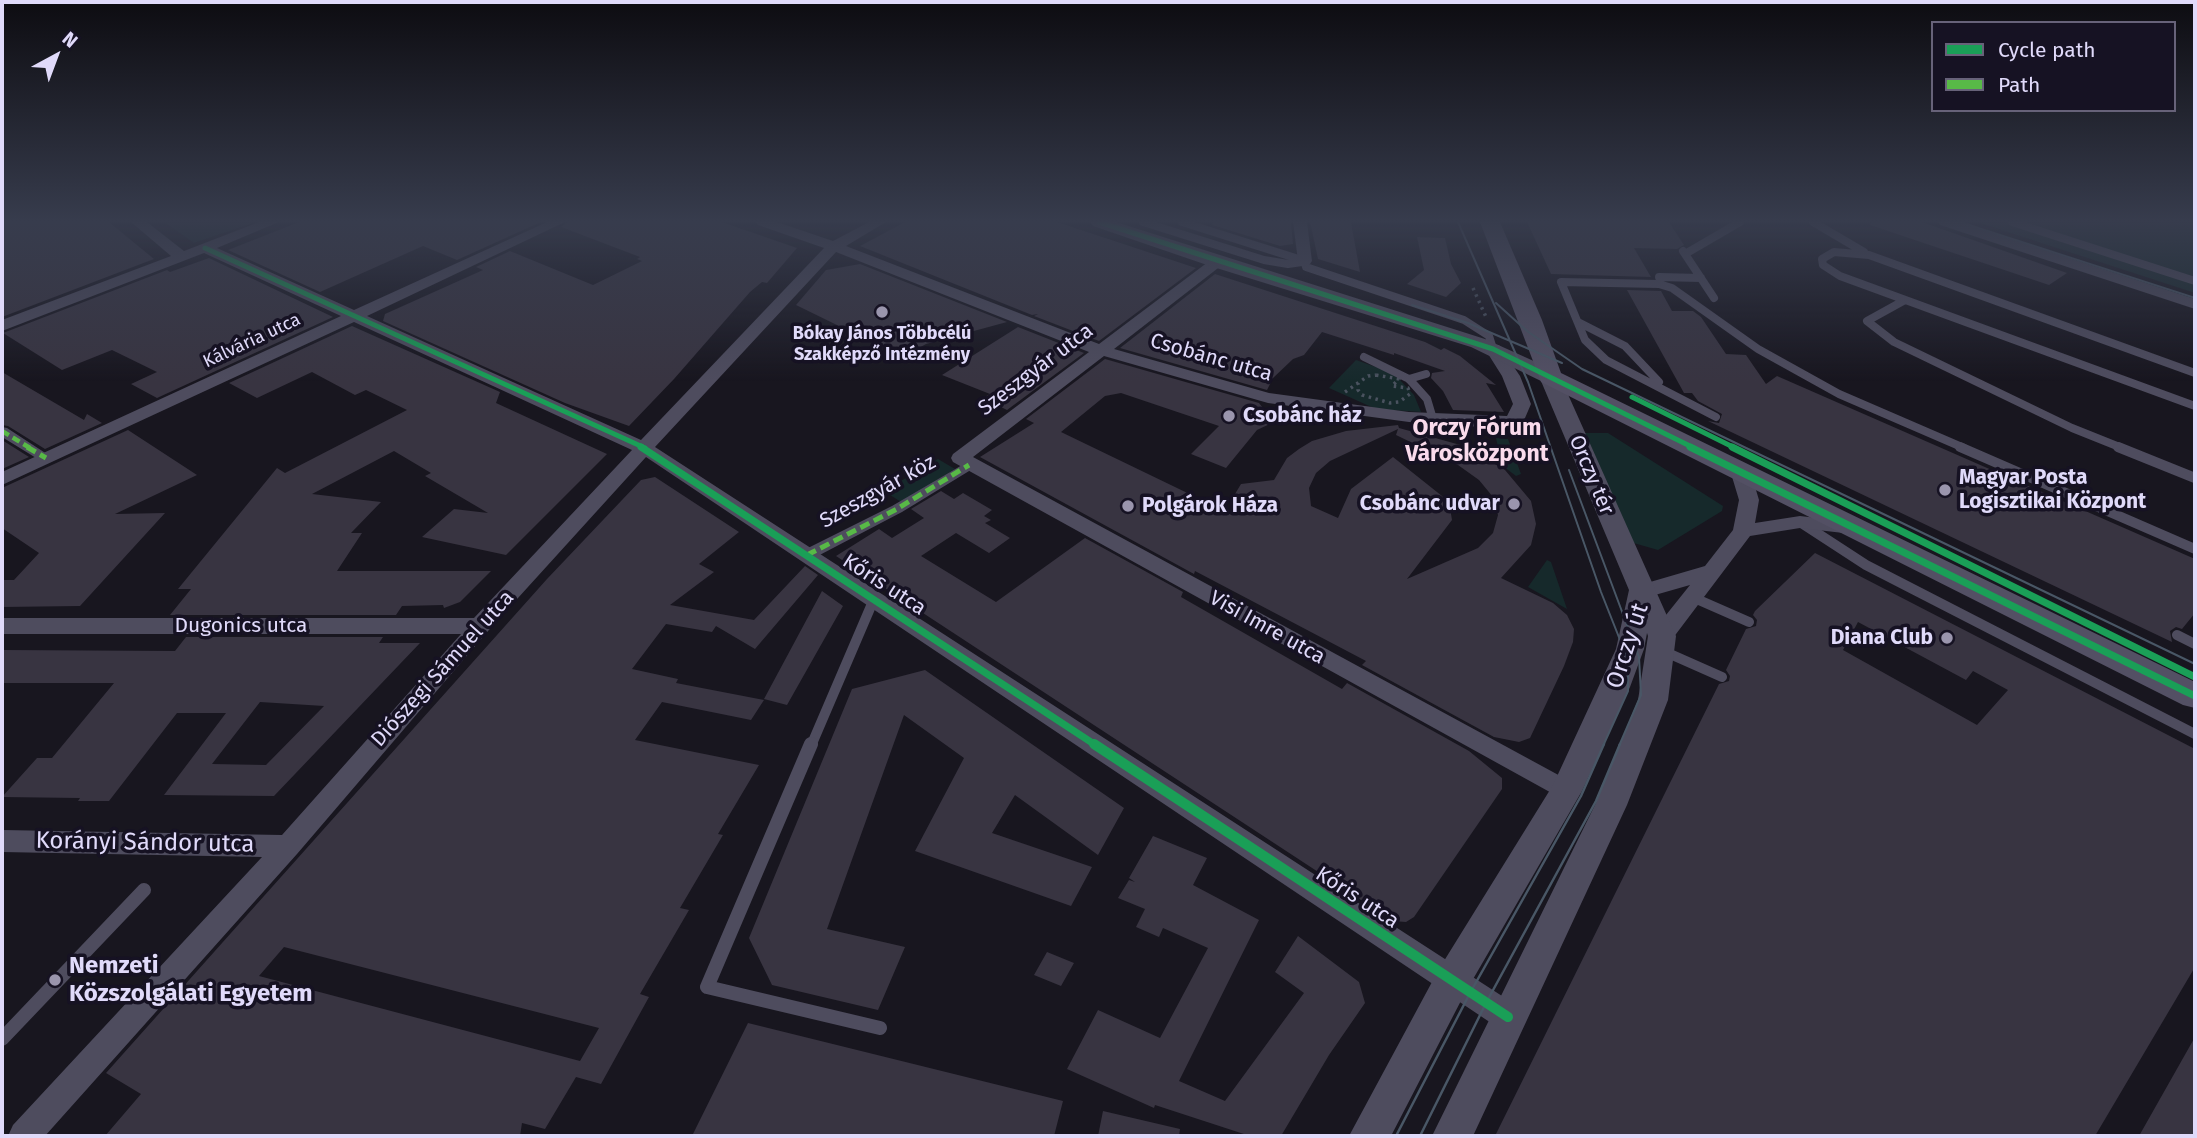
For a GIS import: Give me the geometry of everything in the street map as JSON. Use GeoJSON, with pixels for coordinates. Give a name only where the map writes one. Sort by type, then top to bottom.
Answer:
{"type":"FeatureCollection","features":[{"type":"Feature","properties":{"kind":"main road"},"geometry":{"type":"LineString","coordinates":[[1512,275],[1550,377],[2195,696]]}},
{"type":"Feature","properties":{"kind":"main road"},"geometry":{"type":"LineString","coordinates":[[1531,320],[1549,346],[1607,405]]}},
{"type":"Feature","properties":{"kind":"street"},"geometry":{"type":"LineString","coordinates":[[2,326],[135,275]]}},
{"type":"Feature","properties":{"kind":"street","name":"Kőris utca"},"geometry":{"type":"LineString","coordinates":[[265,275],[644,448],[1508,1017]]}},
{"type":"Feature","properties":{"kind":"street","name":"Kálvária utca"},"geometry":{"type":"LineString","coordinates":[[2,479],[442,275]]}},
{"type":"Feature","properties":{"kind":"street","name":"Diószegi Sámuel utca"},"geometry":{"type":"LineString","coordinates":[[24,1136],[288,846],[480,626],[807,275]]}},
{"type":"Feature","properties":{"kind":"street","name":"Csobánc utca"},"geometry":{"type":"LineString","coordinates":[[908,275],[1100,350],[1268,398],[1366,413],[1496,424],[1512,421],[1519,414],[1522,404],[1511,376],[1493,349]]}},
{"type":"Feature","properties":{"kind":"street","name":"Szeszgyár utca"},"geometry":{"type":"LineString","coordinates":[[969,465],[960,458],[966,451],[1200,275]]}},
{"type":"Feature","properties":{"kind":"street"},"geometry":{"type":"LineString","coordinates":[[1259,275],[1493,349],[1550,377]]}},
{"type":"Feature","properties":{"kind":"street"},"geometry":{"type":"LineString","coordinates":[[2107,275],[2195,304]]}},
{"type":"Feature","properties":{"kind":"street","name":"Orczy tér"},"geometry":{"type":"LineString","coordinates":[[1550,377],[1642,592]]}},
{"type":"Feature","properties":{"kind":"street"},"geometry":{"type":"LineString","coordinates":[[2,431],[46,458]]}},
{"type":"Feature","properties":{"kind":"street","name":"Szeszgyár köz"},"geometry":{"type":"LineString","coordinates":[[807,555],[897,509],[969,465]]}},
{"type":"Feature","properties":{"kind":"street","name":"Visi Imre utca"},"geometry":{"type":"LineString","coordinates":[[969,465],[1566,792]]}},
{"type":"Feature","properties":{"kind":"street"},"geometry":{"type":"LineString","coordinates":[[1661,643],[1709,572],[1743,531],[1749,500],[1740,470]]}},
{"type":"Feature","properties":{"kind":"street"},"geometry":{"type":"LineString","coordinates":[[1743,531],[1800,522],[1858,529]]}},
{"type":"Feature","properties":{"kind":"street"},"geometry":{"type":"LineString","coordinates":[[1642,592],[1709,572]]}},
{"type":"Feature","properties":{"kind":"street"},"geometry":{"type":"LineString","coordinates":[[1642,592],[1692,597]]}},
{"type":"Feature","properties":{"kind":"street","name":"Orczy út"},"geometry":{"type":"LineString","coordinates":[[1452,1136],[1611,805],[1653,700],[1661,643],[1642,592]]}},
{"type":"Feature","properties":{"kind":"street","name":"Orczy út"},"geometry":{"type":"LineString","coordinates":[[1369,1136],[1452,981],[1566,792],[1630,649],[1642,592]]}},
{"type":"Feature","properties":{"kind":"street","name":"Dugonics utca"},"geometry":{"type":"LineString","coordinates":[[2,626],[480,626]]}},
{"type":"Feature","properties":{"kind":"street","name":"Korányi Sándor utca"},"geometry":{"type":"LineString","coordinates":[[2,841],[288,846]]}},
{"type":"Feature","properties":{"kind":"lane"},"geometry":{"type":"LineString","coordinates":[[1330,275],[1472,324],[1489,336],[1493,349]]}},
{"type":"Feature","properties":{"kind":"lane"},"geometry":{"type":"LineString","coordinates":[[1699,275],[1714,298]]}},
{"type":"Feature","properties":{"kind":"lane"},"geometry":{"type":"LineString","coordinates":[[1839,275],[2195,406]]}},
{"type":"Feature","properties":{"kind":"lane"},"geometry":{"type":"LineString","coordinates":[[1925,275],[2195,373]]}},
{"type":"Feature","properties":{"kind":"lane"},"geometry":{"type":"LineString","coordinates":[[2177,275],[2195,281]]}},
{"type":"Feature","properties":{"kind":"lane"},"geometry":{"type":"LineString","coordinates":[[1659,277],[1701,278]]}},
{"type":"Feature","properties":{"kind":"lane"},"geometry":{"type":"LineString","coordinates":[[1716,416],[1606,360],[1585,340],[1561,282],[1659,284],[1672,288],[1758,349],[1839,394],[2195,549]]}},
{"type":"Feature","properties":{"kind":"lane"},"geometry":{"type":"LineString","coordinates":[[1905,300],[1867,321],[1894,342],[2072,428],[2195,478]]}},
{"type":"Feature","properties":{"kind":"lane"},"geometry":{"type":"LineString","coordinates":[[1578,322],[1625,346],[1659,382]]}},
{"type":"Feature","properties":{"kind":"lane"},"geometry":{"type":"LineString","coordinates":[[1364,357],[1409,379],[1427,399],[1433,419]]}},
{"type":"Feature","properties":{"kind":"lane"},"geometry":{"type":"LineString","coordinates":[[1409,379],[1426,374]]}},
{"type":"Feature","properties":{"kind":"lane"},"geometry":{"type":"LineString","coordinates":[[1800,522],[1866,565],[2195,734]]}},
{"type":"Feature","properties":{"kind":"lane"},"geometry":{"type":"LineString","coordinates":[[1692,597],[1749,622]]}},
{"type":"Feature","properties":{"kind":"lane"},"geometry":{"type":"LineString","coordinates":[[874,599],[707,987],[880,1028]]}},
{"type":"Feature","properties":{"kind":"lane"},"geometry":{"type":"LineString","coordinates":[[2177,635],[2195,644]]}},
{"type":"Feature","properties":{"kind":"lane"},"geometry":{"type":"LineString","coordinates":[[1661,643],[1722,677]]}},
{"type":"Feature","properties":{"kind":"lane"},"geometry":{"type":"LineString","coordinates":[[2,1039],[144,890]]}},
{"type":"Feature","properties":{"kind":"path"},"geometry":{"type":"LineString","coordinates":[[1473,289],[1488,321]]}},
{"type":"Feature","properties":{"kind":"path"},"geometry":{"type":"LineString","coordinates":[[1376,374],[1399,379],[1392,386],[1408,388],[1410,394],[1399,402],[1390,403],[1362,395],[1358,383],[1376,374]]}},
{"type":"Feature","properties":{"kind":"green space"},"geometry":{"type":"Polygon","coordinates":[[[2140,275],[2195,275],[2195,293],[2140,275]]]}},
{"type":"Feature","properties":{"kind":"green space"},"geometry":{"type":"Polygon","coordinates":[[[1356,360],[1387,371],[1399,379],[1414,395],[1421,412],[1376,409],[1329,388],[1356,360]]]}},
{"type":"Feature","properties":{"kind":"green space"},"geometry":{"type":"Polygon","coordinates":[[[1582,433],[1608,433],[1723,506],[1722,511],[1658,550],[1630,542],[1582,433]]]}},
{"type":"Feature","properties":{"kind":"green space"},"geometry":{"type":"Polygon","coordinates":[[[1496,438],[1508,439],[1521,474],[1516,476],[1495,460],[1500,456],[1496,438]]]}},
{"type":"Feature","properties":{"kind":"green space"},"geometry":{"type":"Polygon","coordinates":[[[938,459],[955,469],[901,502],[884,491],[938,459]]]}},
{"type":"Feature","properties":{"kind":"green space"},"geometry":{"type":"Polygon","coordinates":[[[1547,560],[1551,562],[1567,609],[1528,587],[1547,560]]]}},
{"type":"Feature","properties":{"kind":"building"},"geometry":{"type":"Polygon","coordinates":[[[2,275],[112,275],[2,317],[2,275]]]}},
{"type":"Feature","properties":{"kind":"building"},"geometry":{"type":"Polygon","coordinates":[[[154,275],[245,275],[333,317],[157,398],[131,384],[157,372],[112,350],[62,370],[3,333],[154,275]]]}},
{"type":"Feature","properties":{"kind":"building"},"geometry":{"type":"Polygon","coordinates":[[[283,275],[358,275],[320,292],[283,275]]]}},
{"type":"Feature","properties":{"kind":"building"},"geometry":{"type":"Polygon","coordinates":[[[472,275],[569,275],[593,285],[613,275],[774,275],[767,283],[762,282],[750,292],[629,426],[565,403],[383,321],[385,314],[472,275]]]}},
{"type":"Feature","properties":{"kind":"building","name":"Bókay János Többcélú Szakképző Intézmény"},"geometry":{"type":"Polygon","coordinates":[[[822,275],[888,275],[1007,322],[926,344],[906,355],[890,347],[886,349],[796,305],[822,275]]]}},
{"type":"Feature","properties":{"kind":"building"},"geometry":{"type":"Polygon","coordinates":[[[933,275],[1187,275],[1099,341],[1034,316],[1038,314],[1032,315],[933,275]]]}},
{"type":"Feature","properties":{"kind":"building"},"geometry":{"type":"Polygon","coordinates":[[[1214,275],[1218,275],[1425,342],[1441,350],[1444,348],[1460,356],[1496,385],[1486,383],[1504,412],[1453,410],[1443,391],[1431,378],[1432,373],[1445,371],[1322,332],[1304,355],[1293,359],[1273,378],[1267,390],[1120,348],[1214,275]]]}},
{"type":"Feature","properties":{"kind":"building"},"geometry":{"type":"Polygon","coordinates":[[[1418,275],[1457,275],[1461,283],[1446,297],[1407,284],[1418,275]]]}},
{"type":"Feature","properties":{"kind":"building"},"geometry":{"type":"Polygon","coordinates":[[[1588,275],[1650,275],[1651,277],[1588,275]]]}},
{"type":"Feature","properties":{"kind":"building"},"geometry":{"type":"Polygon","coordinates":[[[2019,275],[2064,275],[2049,285],[2019,275]]]}},
{"type":"Feature","properties":{"kind":"building","name":"Magyar Posta Logisztikai Központ"},"geometry":{"type":"Polygon","coordinates":[[[1627,290],[1661,291],[1672,311],[1693,311],[1701,317],[1726,354],[1746,355],[1766,384],[1777,376],[2195,559],[2195,613],[2182,629],[2176,627],[2170,631],[2172,642],[1708,421],[1719,423],[1722,414],[1698,401],[1692,393],[1684,393],[1627,290]]]}},
{"type":"Feature","properties":{"kind":"building"},"geometry":{"type":"Polygon","coordinates":[[[352,326],[500,392],[496,403],[607,454],[506,555],[422,537],[454,509],[488,513],[425,476],[431,473],[394,451],[312,494],[381,502],[351,533],[362,533],[337,571],[491,571],[460,602],[444,608],[443,605],[402,606],[396,615],[170,615],[191,589],[178,589],[277,468],[285,473],[407,410],[366,390],[355,395],[312,372],[257,398],[229,383],[352,326]]]}},
{"type":"Feature","properties":{"kind":"building"},"geometry":{"type":"Polygon","coordinates":[[[1018,327],[1084,353],[1007,410],[983,398],[990,394],[942,375],[1018,327]]]}},
{"type":"Feature","properties":{"kind":"building"},"geometry":{"type":"Polygon","coordinates":[[[1105,359],[1259,403],[1274,422],[1257,430],[1226,468],[1191,454],[1219,426],[1121,393],[1105,396],[1061,432],[1233,515],[1235,494],[1241,484],[1274,480],[1287,458],[1299,449],[1312,441],[1346,431],[1398,425],[1399,428],[1464,446],[1505,470],[1531,501],[1536,524],[1531,545],[1501,578],[1553,603],[1567,615],[1574,629],[1573,642],[1564,666],[1530,738],[1519,742],[1494,737],[1362,665],[1366,661],[1195,571],[1194,574],[980,457],[1034,423],[1026,419],[1105,359]],[[1398,429],[1330,461],[1316,473],[1309,488],[1311,506],[1338,518],[1351,489],[1393,457],[1442,496],[1450,508],[1452,520],[1407,579],[1478,548],[1493,533],[1498,515],[1493,497],[1479,480],[1458,465],[1396,435],[1398,429]]]}},
{"type":"Feature","properties":{"kind":"building"},"geometry":{"type":"Polygon","coordinates":[[[2,372],[84,420],[87,414],[102,423],[45,449],[2,425],[2,372]]]}},
{"type":"Feature","properties":{"kind":"building"},"geometry":{"type":"Polygon","coordinates":[[[128,430],[197,475],[115,514],[165,513],[80,606],[2,607],[2,580],[14,580],[39,553],[2,528],[2,488],[128,430]]]}},
{"type":"Feature","properties":{"kind":"building"},"geometry":{"type":"Polygon","coordinates":[[[2,440],[29,457],[2,469],[2,440]]]}},
{"type":"Feature","properties":{"kind":"building"},"geometry":{"type":"Polygon","coordinates":[[[655,477],[739,532],[699,564],[714,572],[670,605],[754,620],[805,566],[818,575],[755,649],[716,626],[712,632],[666,624],[632,669],[678,679],[676,683],[764,700],[751,720],[662,702],[635,740],[759,765],[718,834],[723,835],[680,908],[689,910],[640,994],[649,997],[601,1084],[576,1077],[545,1129],[522,1123],[520,1136],[105,1136],[141,1094],[106,1073],[547,579],[641,480],[655,477]],[[284,947],[259,976],[580,1061],[599,1028],[284,947]]]}},
{"type":"Feature","properties":{"kind":"building"},"geometry":{"type":"Polygon","coordinates":[[[941,491],[954,499],[963,493],[992,510],[984,516],[991,520],[985,523],[1010,538],[989,553],[956,533],[921,556],[996,602],[1085,538],[1183,592],[1181,597],[1342,689],[1347,683],[1469,751],[1502,778],[1502,789],[1414,917],[1406,922],[1393,921],[836,556],[879,529],[892,538],[924,518],[911,509],[941,491]]]}},
{"type":"Feature","properties":{"kind":"building"},"geometry":{"type":"Polygon","coordinates":[[[1815,553],[2195,749],[2195,967],[2095,1136],[1495,1136],[1719,684],[1729,681],[1730,676],[1726,670],[1746,629],[1756,626],[1757,620],[1753,615],[1815,553]],[[1858,622],[1843,650],[1977,725],[2008,690],[1973,671],[1966,680],[1858,622]]]}},
{"type":"Feature","properties":{"kind":"building"},"geometry":{"type":"Polygon","coordinates":[[[822,591],[843,606],[787,705],[764,699],[822,591]]]}},
{"type":"Feature","properties":{"kind":"building"},"geometry":{"type":"Polygon","coordinates":[[[186,637],[383,637],[379,643],[420,643],[274,796],[164,795],[226,713],[177,713],[109,801],[2,797],[37,758],[52,758],[114,683],[2,683],[2,650],[175,651],[186,637]],[[260,702],[212,764],[266,765],[324,706],[260,702]]]}},
{"type":"Feature","properties":{"kind":"building"},"geometry":{"type":"Polygon","coordinates":[[[925,670],[1124,808],[1098,855],[1015,795],[992,833],[1092,867],[1071,906],[915,851],[964,758],[904,715],[827,929],[905,947],[878,1010],[772,985],[749,938],[852,689],[925,670]]]}},
{"type":"Feature","properties":{"kind":"building"},"geometry":{"type":"Polygon","coordinates":[[[1153,836],[1207,858],[1193,885],[1259,920],[1179,1081],[1225,1101],[1304,993],[1275,972],[1298,936],[1359,982],[1365,1003],[1329,1055],[1281,1136],[1250,1136],[1155,1105],[1154,1108],[1067,1069],[1098,1010],[1160,1038],[1208,948],[1163,928],[1159,937],[1136,927],[1145,909],[1118,898],[1129,880],[1135,882],[1129,878],[1153,836]]]}},
{"type":"Feature","properties":{"kind":"building"},"geometry":{"type":"Polygon","coordinates":[[[1047,952],[1074,963],[1061,986],[1034,975],[1047,952]]]}},
{"type":"Feature","properties":{"kind":"building"},"geometry":{"type":"Polygon","coordinates":[[[748,1023],[1063,1101],[1054,1136],[692,1136],[748,1023]]]}},
{"type":"Feature","properties":{"kind":"building"},"geometry":{"type":"Polygon","coordinates":[[[2195,1037],[2195,1136],[2139,1136],[2195,1037]]]}},
{"type":"Feature","properties":{"kind":"building"},"geometry":{"type":"Polygon","coordinates":[[[1103,1111],[1180,1129],[1179,1136],[1098,1136],[1103,1111]]]}},
{"type":"Feature","properties":{"kind":"tram line"},"geometry":{"type":"LineString","coordinates":[[1481,275],[1510,341]]}},
{"type":"Feature","properties":{"kind":"tram line"},"geometry":{"type":"LineString","coordinates":[[2124,275],[2195,298]]}},
{"type":"Feature","properties":{"kind":"tram line"},"geometry":{"type":"LineString","coordinates":[[1496,303],[1527,331],[1582,369],[2195,664]]}},
{"type":"Feature","properties":{"kind":"tram line"},"geometry":{"type":"LineString","coordinates":[[1412,305],[1468,323],[1510,341]]}},
{"type":"Feature","properties":{"kind":"tram line"},"geometry":{"type":"LineString","coordinates":[[1510,341],[1562,363]]}},
{"type":"Feature","properties":{"kind":"tram line"},"geometry":{"type":"LineString","coordinates":[[1510,341],[1528,382],[1601,592],[1628,660],[1628,691],[1603,746]]}},
{"type":"Feature","properties":{"kind":"tram line"},"geometry":{"type":"LineString","coordinates":[[1569,470],[1639,657],[1641,695],[1619,746]]}},
{"type":"Feature","properties":{"kind":"tram line"},"geometry":{"type":"LineString","coordinates":[[1396,1136],[1470,993],[1581,796],[1604,744]]}},
{"type":"Feature","properties":{"kind":"tram line"},"geometry":{"type":"LineString","coordinates":[[1420,1136],[1486,1003],[1596,801],[1620,744]]}},
{"type":"Feature","properties":{"kind":"marked path"},"geometry":{"type":"LineString","coordinates":[[2,431],[46,458]]}},
{"type":"Feature","properties":{"kind":"marked path"},"geometry":{"type":"LineString","coordinates":[[807,555],[897,509],[969,465]]}},
{"type":"Feature","properties":{"kind":"cycle path"},"geometry":{"type":"LineString","coordinates":[[264,275],[644,448],[1508,1017]]}},
{"type":"Feature","properties":{"kind":"cycle path"},"geometry":{"type":"LineString","coordinates":[[1264,275],[1493,349],[2195,696]]}},
{"type":"Feature","properties":{"kind":"cycle path"},"geometry":{"type":"LineString","coordinates":[[1632,397],[2195,677]]}},
{"type":"Feature","properties":{"kind":"place","name":"Bókay János Többcélú Szakképző Intézmény"},"geometry":{"type":"Point","coordinates":[882,312]}},
{"type":"Feature","properties":{"kind":"place","name":"Csobánc ház"},"geometry":{"type":"Point","coordinates":[1229,416]}},
{"type":"Feature","properties":{"kind":"place","name":"Magyar Posta Logisztikai Központ"},"geometry":{"type":"Point","coordinates":[1945,490]}},
{"type":"Feature","properties":{"kind":"place","name":"Csobánc udvar"},"geometry":{"type":"Point","coordinates":[1514,504]}},
{"type":"Feature","properties":{"kind":"place","name":"Polgárok Háza"},"geometry":{"type":"Point","coordinates":[1128,506]}},
{"type":"Feature","properties":{"kind":"place","name":"Diana Club"},"geometry":{"type":"Point","coordinates":[1947,638]}},
{"type":"Feature","properties":{"kind":"place","name":"Nemzeti Közszolgálati Egyetem"},"geometry":{"type":"Point","coordinates":[55,980]}},
{"type":"Feature","properties":{"kind":"district","name":"Orczy Fórum Városközpont"},"geometry":{"type":"Point","coordinates":[1477,442]}}]}
